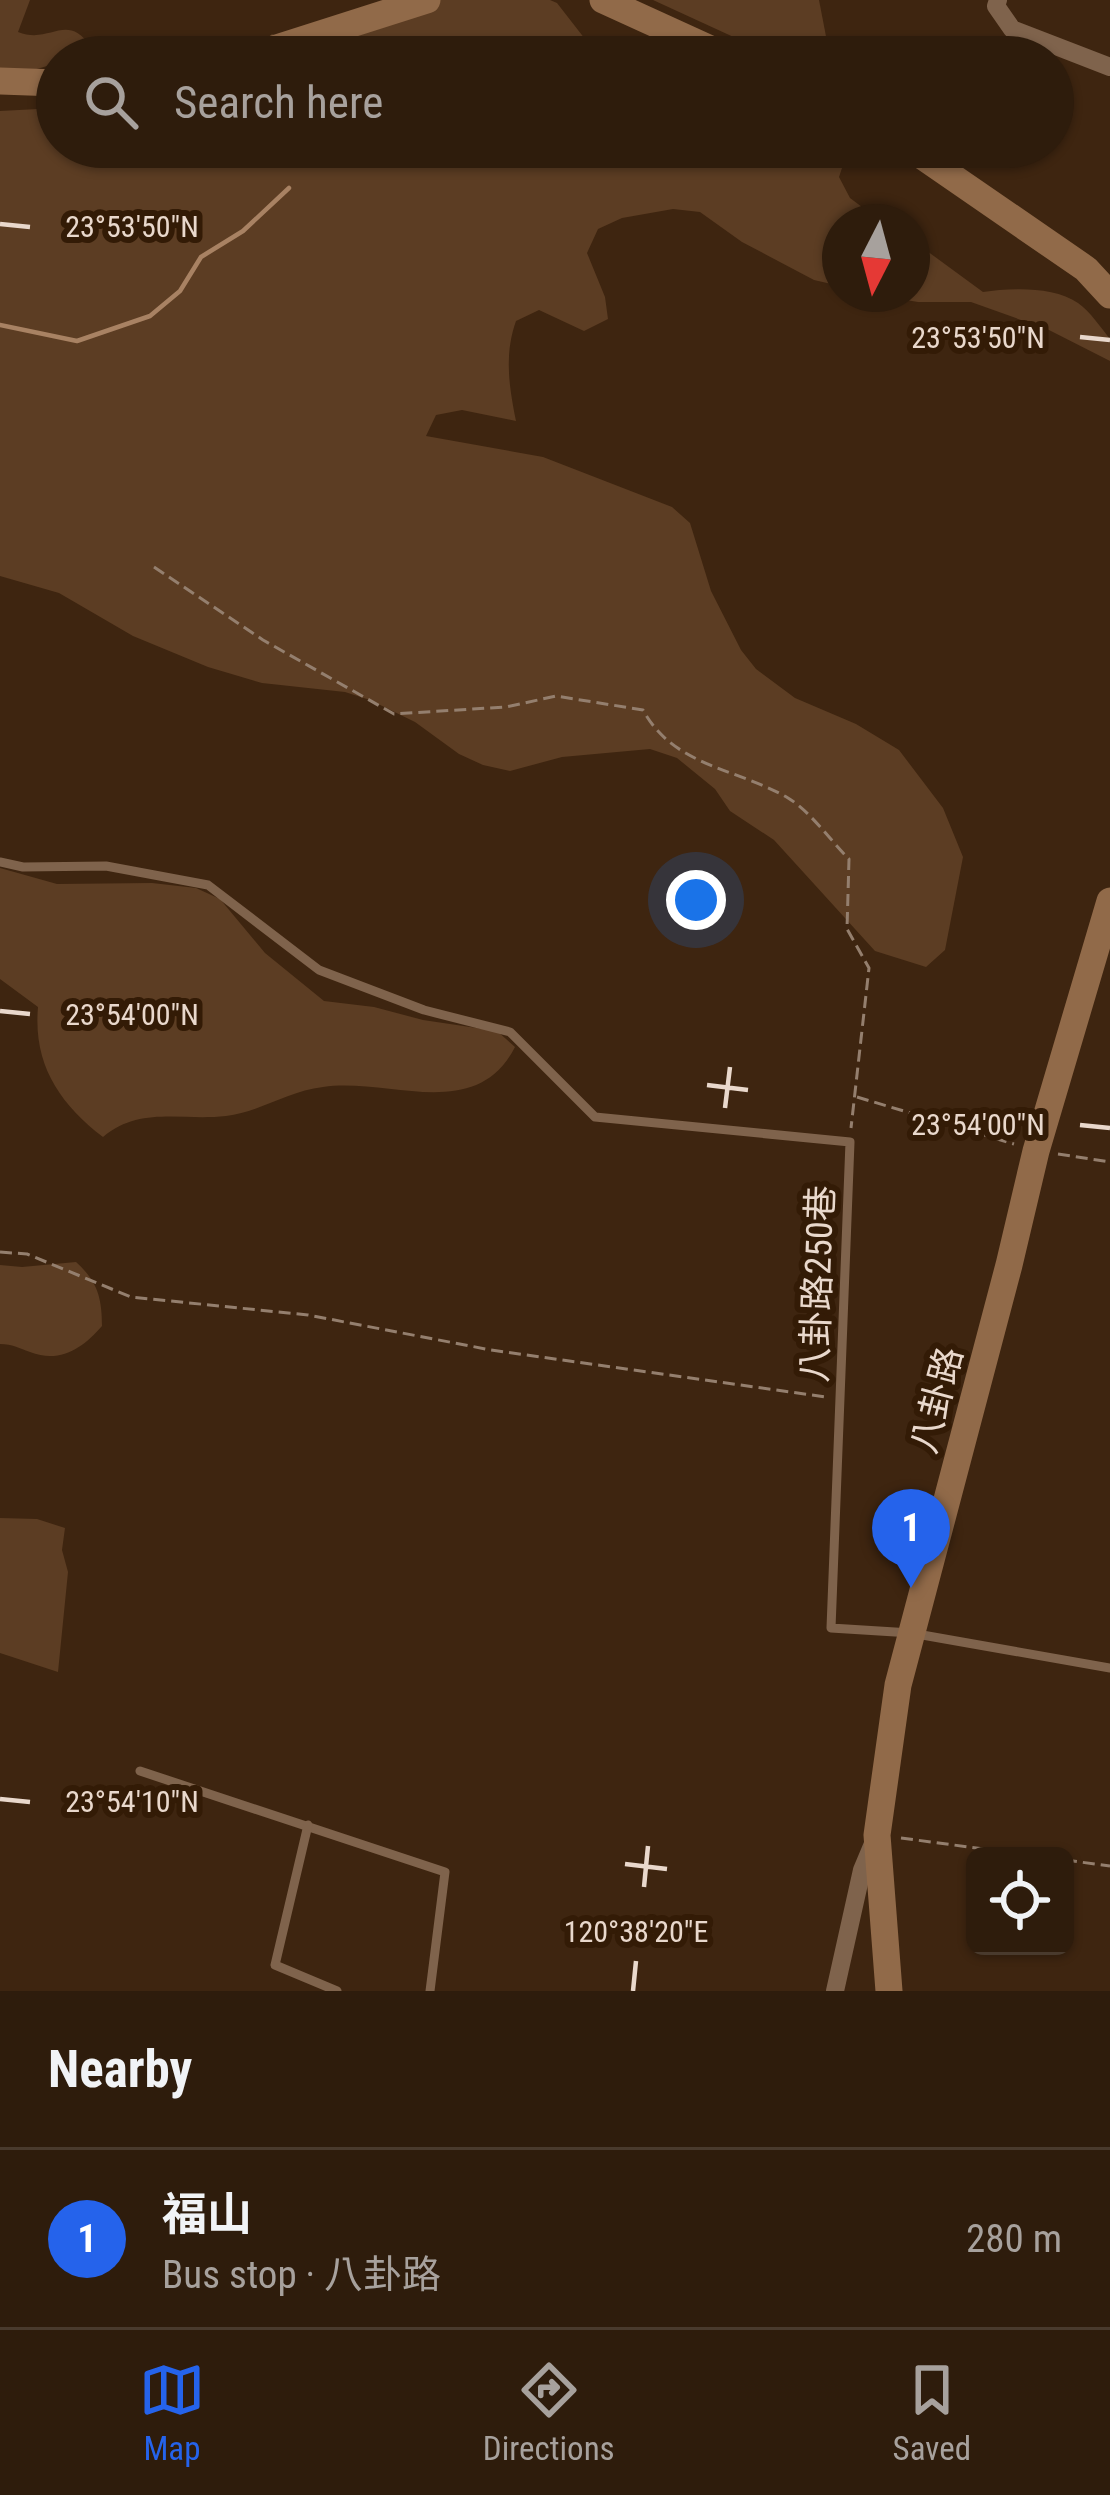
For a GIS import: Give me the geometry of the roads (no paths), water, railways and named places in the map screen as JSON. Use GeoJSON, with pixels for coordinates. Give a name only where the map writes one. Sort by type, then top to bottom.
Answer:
{"type":"FeatureCollection","features":[{"type":"Feature","properties":{"kind":"main road"},"geometry":{"type":"LineString","coordinates":[[314,36],[428,0]]}},
{"type":"Feature","properties":{"kind":"main road"},"geometry":{"type":"LineString","coordinates":[[603,0],[682,36]]}},
{"type":"Feature","properties":{"kind":"main road"},"geometry":{"type":"LineString","coordinates":[[0,82],[36,83]]}},
{"type":"Feature","properties":{"kind":"main road"},"geometry":{"type":"LineString","coordinates":[[939,168],[1086,269],[1110,295]]}},
{"type":"Feature","properties":{"kind":"main road","name":"八卦路"},"geometry":{"type":"LineString","coordinates":[[877,1835],[898,1685],[1036,1150],[1110,901]]}},
{"type":"Feature","properties":{"kind":"main road"},"geometry":{"type":"LineString","coordinates":[[877,1835],[889,1991]]}},
{"type":"Feature","properties":{"kind":"street"},"geometry":{"type":"LineString","coordinates":[[998,0],[996,6],[1012,28],[1032,36]]}},
{"type":"Feature","properties":{"kind":"street"},"geometry":{"type":"LineString","coordinates":[[1074,53],[1110,67]]}},
{"type":"Feature","properties":{"kind":"street","name":"八卦路"},"geometry":{"type":"LineString","coordinates":[[835,1991],[857,1888],[877,1835]]}},
{"type":"Feature","properties":{"kind":"lane","name":"八卦路250巷"},"geometry":{"type":"LineString","coordinates":[[0,862],[23,867],[106,866],[208,885],[319,970],[424,1010],[510,1032],[595,1117],[850,1142],[831,1628],[911,1633]]}},
{"type":"Feature","properties":{"kind":"lane"},"geometry":{"type":"LineString","coordinates":[[911,1633],[1110,1668]]}},
{"type":"Feature","properties":{"kind":"lane"},"geometry":{"type":"LineString","coordinates":[[140,1771],[445,1872],[430,1991]]}},
{"type":"Feature","properties":{"kind":"lane"},"geometry":{"type":"LineString","coordinates":[[308,1826],[275,1965],[337,1991]]}},
{"type":"Feature","properties":{"kind":"waterway"},"geometry":{"type":"LineString","coordinates":[[0,325],[77,341],[150,316],[180,291],[201,257],[243,231],[289,188]]}},
{"type":"Feature","properties":{"kind":"place","name":"福山"},"geometry":{"type":"Point","coordinates":[911,1588]}}]}
